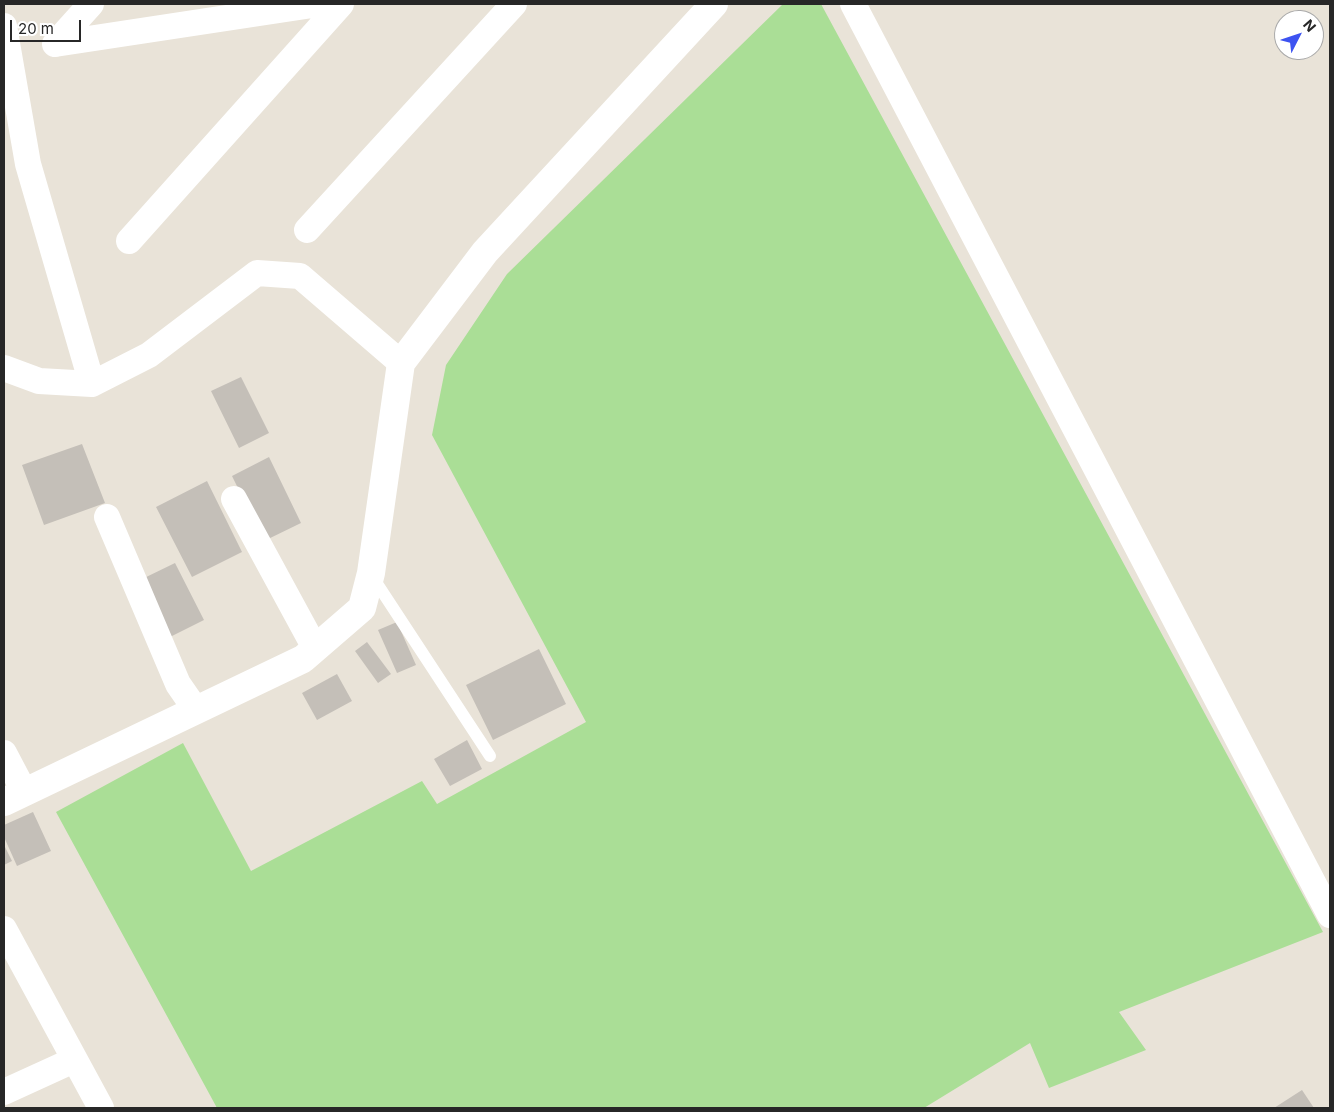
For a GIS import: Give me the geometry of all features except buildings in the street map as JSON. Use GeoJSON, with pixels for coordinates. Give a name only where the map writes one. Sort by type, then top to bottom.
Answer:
{"type":"FeatureCollection","features":[{"type":"Feature","properties":{"kind":"street"},"geometry":{"type":"LineString","coordinates":[[91,4],[55,44],[243,10],[319,4]]}},
{"type":"Feature","properties":{"kind":"street"},"geometry":{"type":"LineString","coordinates":[[129,241],[341,4]]}},
{"type":"Feature","properties":{"kind":"street"},"geometry":{"type":"LineString","coordinates":[[307,230],[514,4]]}},
{"type":"Feature","properties":{"kind":"street"},"geometry":{"type":"LineString","coordinates":[[4,753],[14,796],[303,659],[362,608],[371,573],[401,363],[485,252],[714,4]]}},
{"type":"Feature","properties":{"kind":"street"},"geometry":{"type":"LineString","coordinates":[[853,4],[1330,915]]}},
{"type":"Feature","properties":{"kind":"street"},"geometry":{"type":"LineString","coordinates":[[4,26],[28,164],[92,384]]}},
{"type":"Feature","properties":{"kind":"street"},"geometry":{"type":"LineString","coordinates":[[4,368],[39,381],[92,384],[149,355],[257,273],[300,276],[401,363]]}},
{"type":"Feature","properties":{"kind":"street"},"geometry":{"type":"LineString","coordinates":[[234,499],[315,648]]}},
{"type":"Feature","properties":{"kind":"street"},"geometry":{"type":"LineString","coordinates":[[107,517],[178,684],[196,710]]}},
{"type":"Feature","properties":{"kind":"street"},"geometry":{"type":"LineString","coordinates":[[4,929],[101,1108]]}},
{"type":"Feature","properties":{"kind":"street"},"geometry":{"type":"LineString","coordinates":[[4,1092],[74,1060]]}},
{"type":"Feature","properties":{"kind":"lane"},"geometry":{"type":"LineString","coordinates":[[371,573],[490,756]]}},
{"type":"Feature","properties":{"kind":"green space"},"geometry":{"type":"Polygon","coordinates":[[[783,4],[821,4],[1323,932],[1119,1012],[1146,1050],[1049,1088],[1030,1043],[924,1108],[217,1108],[56,812],[183,743],[251,871],[422,781],[437,804],[586,722],[432,435],[446,365],[507,274],[783,4]]]}}]}
